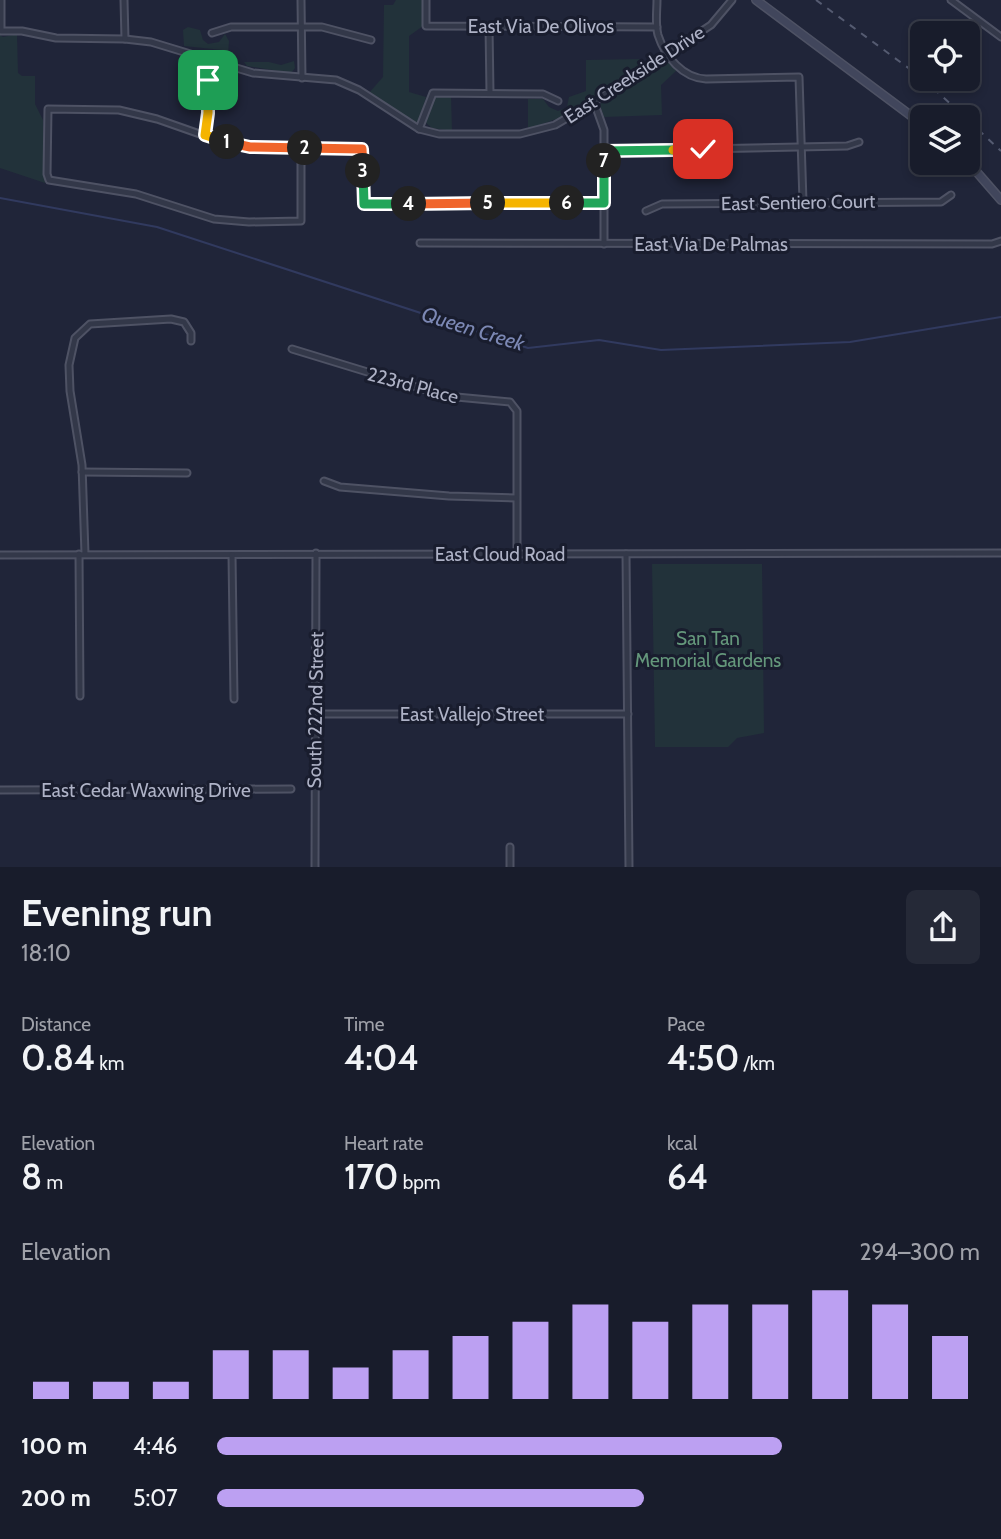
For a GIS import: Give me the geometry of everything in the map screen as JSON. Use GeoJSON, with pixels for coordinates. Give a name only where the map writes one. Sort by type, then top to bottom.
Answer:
{"type":"FeatureCollection","features":[{"type":"Feature","properties":{"kind":"main road"},"geometry":{"type":"LineString","coordinates":[[756,0],[910,115]]}},
{"type":"Feature","properties":{"kind":"main road"},"geometry":{"type":"LineString","coordinates":[[979,175],[1001,200]]}},
{"type":"Feature","properties":{"kind":"street"},"geometry":{"type":"LineString","coordinates":[[1,0],[1,31]]}},
{"type":"Feature","properties":{"kind":"street"},"geometry":{"type":"LineString","coordinates":[[124,0],[125,39]]}},
{"type":"Feature","properties":{"kind":"street"},"geometry":{"type":"LineString","coordinates":[[301,0],[302,78]]}},
{"type":"Feature","properties":{"kind":"street","name":"East Via De Olivos"},"geometry":{"type":"LineString","coordinates":[[426,0],[426,26],[657,27]]}},
{"type":"Feature","properties":{"kind":"street"},"geometry":{"type":"LineString","coordinates":[[657,0],[658,35],[681,72],[699,79],[799,77],[803,202]]}},
{"type":"Feature","properties":{"kind":"street","name":"East Creekside Drive"},"geometry":{"type":"LineString","coordinates":[[1,31],[22,31],[56,38],[151,42],[268,76],[325,78],[348,85],[419,129],[439,134],[528,132],[555,125],[594,102],[711,25],[732,0]]}},
{"type":"Feature","properties":{"kind":"street"},"geometry":{"type":"LineString","coordinates":[[951,0],[1001,37]]}},
{"type":"Feature","properties":{"kind":"street"},"geometry":{"type":"LineString","coordinates":[[489,26],[490,93]]}},
{"type":"Feature","properties":{"kind":"street"},"geometry":{"type":"LineString","coordinates":[[212,33],[231,27],[322,27],[371,40]]}},
{"type":"Feature","properties":{"kind":"street"},"geometry":{"type":"LineString","coordinates":[[205,135],[208,80],[212,61]]}},
{"type":"Feature","properties":{"kind":"street"},"geometry":{"type":"LineString","coordinates":[[419,129],[433,93],[543,94],[558,101]]}},
{"type":"Feature","properties":{"kind":"street"},"geometry":{"type":"LineString","coordinates":[[594,102],[602,121],[604,244]]}},
{"type":"Feature","properties":{"kind":"street"},"geometry":{"type":"LineString","coordinates":[[301,148],[301,221],[249,222],[214,219],[136,194],[49,180],[48,109],[119,110],[250,147],[362,149],[364,204],[604,203]]}},
{"type":"Feature","properties":{"kind":"street"},"geometry":{"type":"LineString","coordinates":[[604,151],[847,146],[859,142]]}},
{"type":"Feature","properties":{"kind":"street","name":"East Sentiero Court"},"geometry":{"type":"LineString","coordinates":[[646,211],[662,204],[941,201],[951,195]]}},
{"type":"Feature","properties":{"kind":"street","name":"East Via De Palmas"},"geometry":{"type":"LineString","coordinates":[[420,243],[992,244],[1001,241]]}},
{"type":"Feature","properties":{"kind":"street"},"geometry":{"type":"LineString","coordinates":[[79,696],[82,472],[70,391],[69,365],[75,338],[90,324],[171,319],[184,322],[191,333],[191,341]]}},
{"type":"Feature","properties":{"kind":"street","name":"223rd Place"},"geometry":{"type":"LineString","coordinates":[[292,349],[446,396],[510,402],[517,411],[517,554]]}},
{"type":"Feature","properties":{"kind":"street"},"geometry":{"type":"LineString","coordinates":[[82,472],[187,473]]}},
{"type":"Feature","properties":{"kind":"street"},"geometry":{"type":"LineString","coordinates":[[324,481],[340,487],[449,496],[516,498]]}},
{"type":"Feature","properties":{"kind":"street","name":"South 222nd Street"},"geometry":{"type":"LineString","coordinates":[[315,867],[317,553]]}},
{"type":"Feature","properties":{"kind":"street","name":"East Cloud Road"},"geometry":{"type":"LineString","coordinates":[[0,555],[1001,553]]}},
{"type":"Feature","properties":{"kind":"street"},"geometry":{"type":"LineString","coordinates":[[626,554],[629,867]]}},
{"type":"Feature","properties":{"kind":"street"},"geometry":{"type":"LineString","coordinates":[[232,555],[234,699]]}},
{"type":"Feature","properties":{"kind":"street","name":"East Vallejo Street"},"geometry":{"type":"LineString","coordinates":[[315,714],[628,714]]}},
{"type":"Feature","properties":{"kind":"street","name":"East Cedar Waxwing Drive"},"geometry":{"type":"LineString","coordinates":[[0,790],[292,789]]}},
{"type":"Feature","properties":{"kind":"street"},"geometry":{"type":"LineString","coordinates":[[510,847],[510,867]]}},
{"type":"Feature","properties":{"kind":"green space"},"geometry":{"type":"Polygon","coordinates":[[[396,0],[422,0],[423,26],[409,36],[409,92],[426,97],[418,124],[394,112],[369,93],[383,77],[384,5],[393,5],[396,0]]]}},
{"type":"Feature","properties":{"kind":"green space"},"geometry":{"type":"Polygon","coordinates":[[[188,27],[200,30],[203,40],[208,44],[219,42],[225,34],[229,41],[228,55],[222,50],[184,46],[183,30],[188,27]]]}},
{"type":"Feature","properties":{"kind":"green space"},"geometry":{"type":"Polygon","coordinates":[[[17,34],[18,73],[22,76],[35,76],[35,104],[43,120],[45,183],[0,168],[0,35],[3,37],[17,34]]]}},
{"type":"Feature","properties":{"kind":"green space"},"geometry":{"type":"Polygon","coordinates":[[[640,59],[643,66],[562,117],[528,129],[528,99],[543,99],[549,107],[558,111],[567,107],[569,97],[586,91],[586,60],[640,59]]]}},
{"type":"Feature","properties":{"kind":"green space"},"geometry":{"type":"Polygon","coordinates":[[[294,61],[295,68],[291,73],[247,66],[244,62],[281,65],[294,61]]]}},
{"type":"Feature","properties":{"kind":"green space"},"geometry":{"type":"Polygon","coordinates":[[[663,61],[671,62],[676,71],[661,85],[662,115],[604,117],[600,105],[603,100],[663,61]]]}},
{"type":"Feature","properties":{"kind":"green space"},"geometry":{"type":"Polygon","coordinates":[[[438,96],[451,96],[452,131],[432,128],[425,122],[432,100],[438,96]]]}},
{"type":"Feature","properties":{"kind":"green space","name":"San Tan Memorial Gardens"},"geometry":{"type":"Polygon","coordinates":[[[652,564],[762,564],[764,733],[737,738],[728,747],[655,747],[652,564]]]}},
{"type":"Feature","properties":{"kind":"waterway","name":"Queen Creek"},"geometry":{"type":"LineString","coordinates":[[0,198],[157,227],[528,348],[599,340],[661,350],[850,342],[1001,317]]}},
{"type":"Feature","properties":{"kind":"railway"},"geometry":{"type":"LineString","coordinates":[[816,0],[910,69]]}},
{"type":"Feature","properties":{"kind":"railway"},"geometry":{"type":"LineString","coordinates":[[936,91],[952,105]]}},
{"type":"Feature","properties":{"kind":"railway"},"geometry":{"type":"LineString","coordinates":[[980,131],[1001,151]]}},
{"type":"Feature","properties":{"kind":"route"},"geometry":{"type":"LineString","coordinates":[[208,80],[205,135],[250,147],[362,149],[364,204],[604,203],[604,151],[703,149]]}}]}
